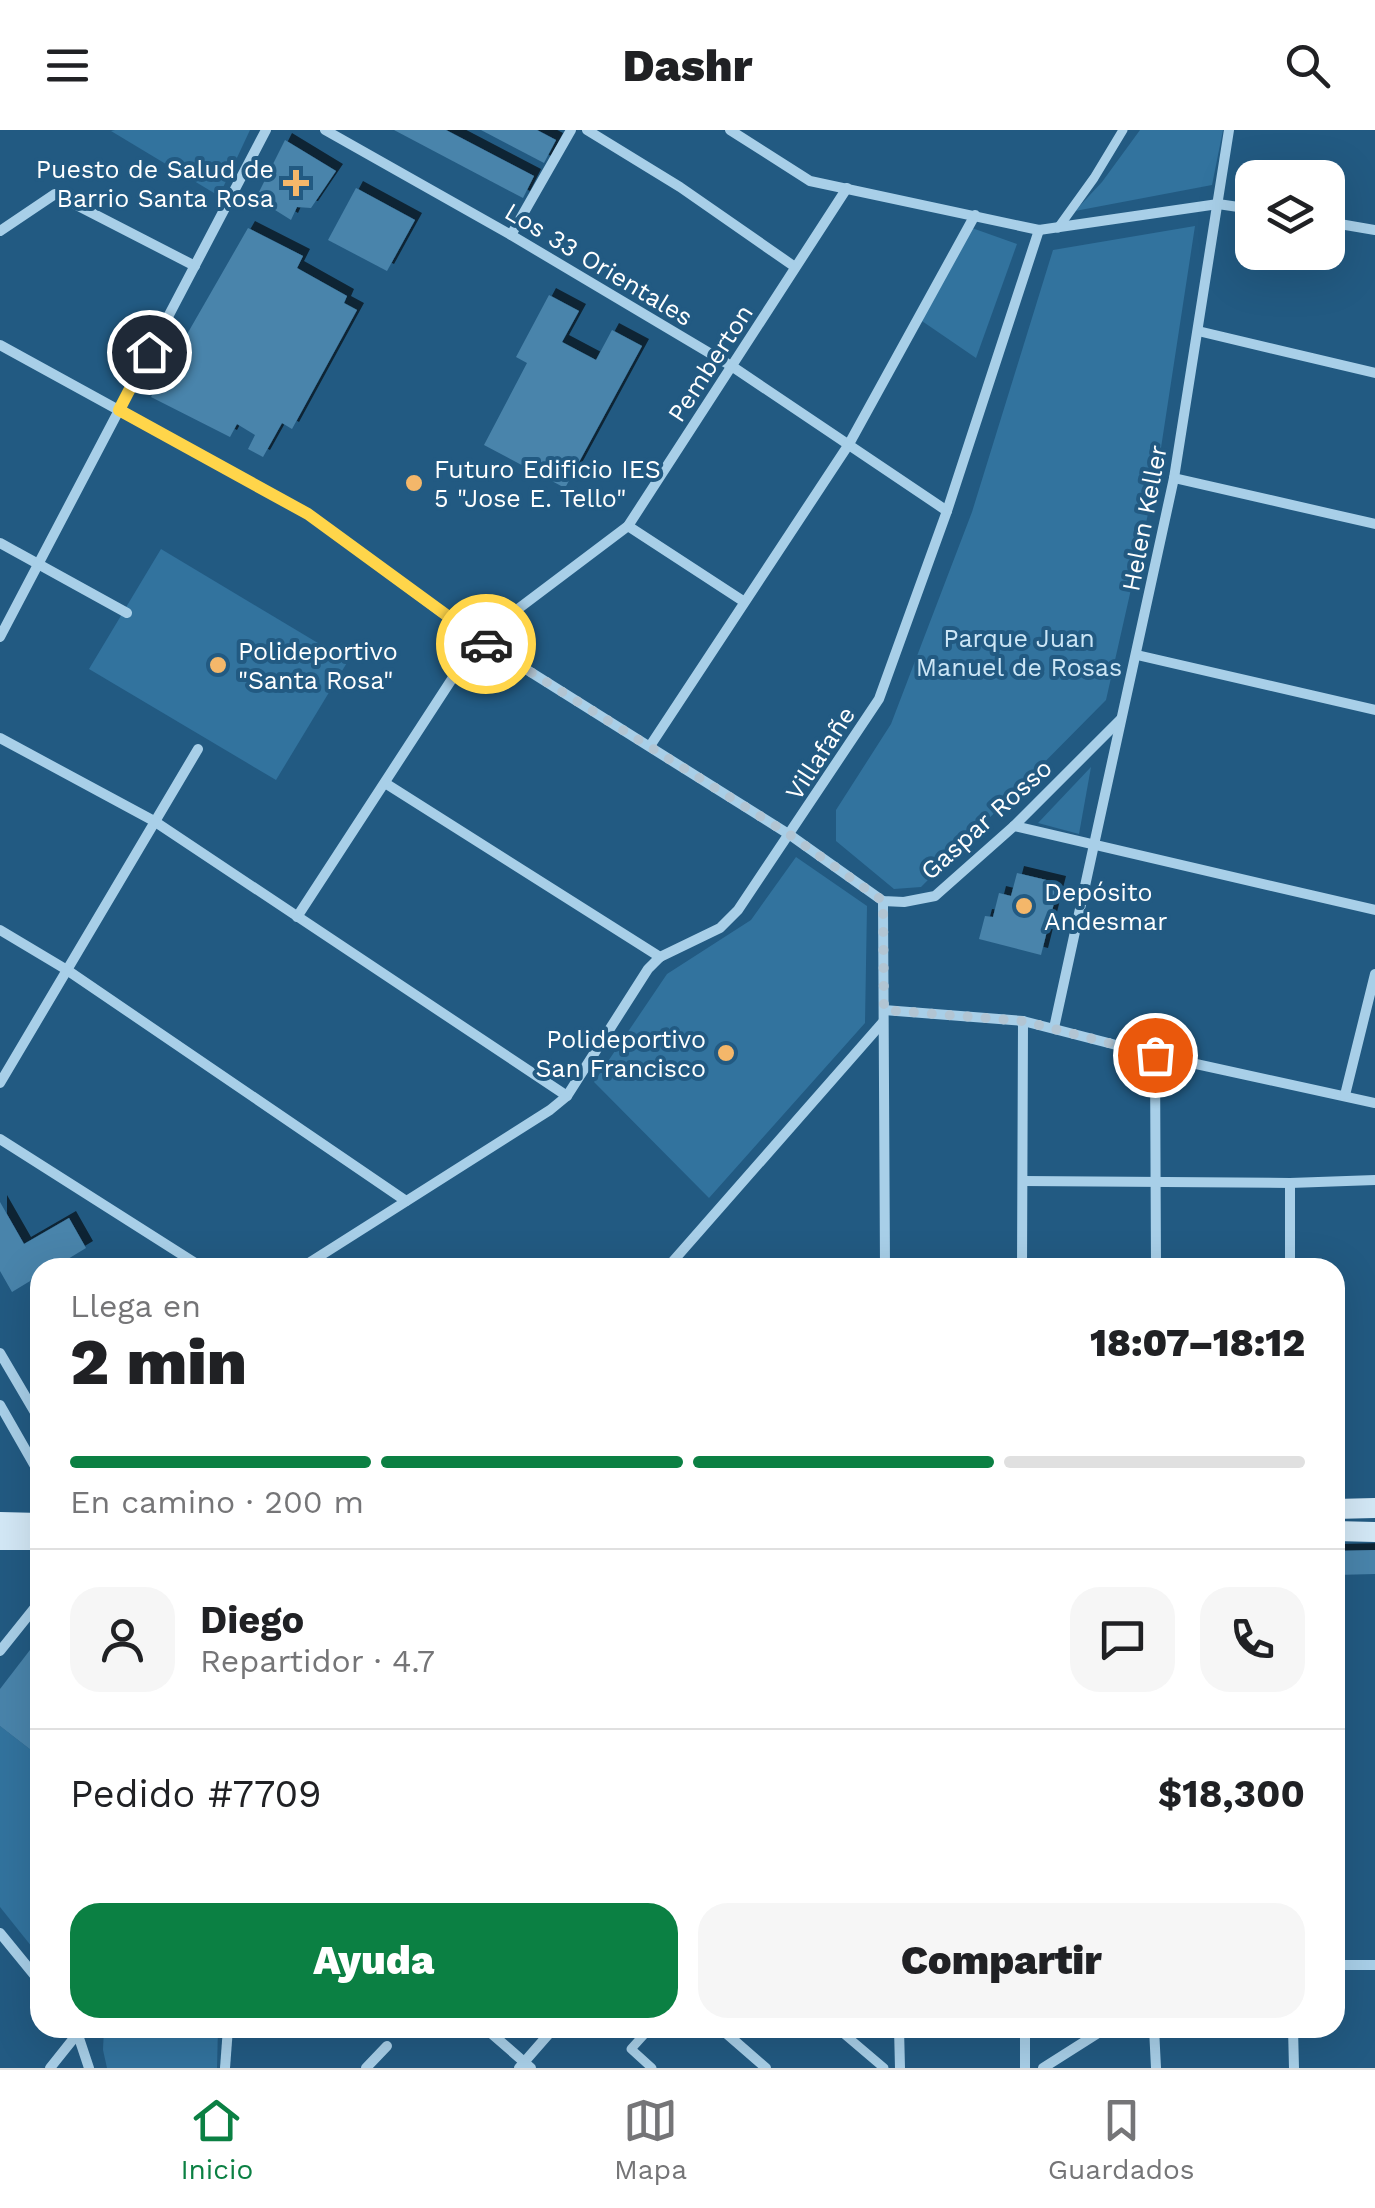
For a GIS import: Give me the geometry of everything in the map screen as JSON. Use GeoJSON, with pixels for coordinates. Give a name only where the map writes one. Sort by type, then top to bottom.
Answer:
{"type":"FeatureCollection","features":[{"type":"Feature","properties":{"kind":"main road"},"geometry":{"type":"LineString","coordinates":[[1345,1508],[1375,1508]]}},
{"type":"Feature","properties":{"kind":"main road"},"geometry":{"type":"LineString","coordinates":[[0,1522],[30,1522]]}},
{"type":"Feature","properties":{"kind":"main road"},"geometry":{"type":"LineString","coordinates":[[1345,1531],[1375,1532]]}},
{"type":"Feature","properties":{"kind":"main road"},"geometry":{"type":"LineString","coordinates":[[0,1540],[30,1540]]}},
{"type":"Feature","properties":{"kind":"street"},"geometry":{"type":"LineString","coordinates":[[0,637],[266,130]]}},
{"type":"Feature","properties":{"kind":"street","name":"Los 33 Orientales"},"geometry":{"type":"LineString","coordinates":[[324,130],[733,366],[947,511]]}},
{"type":"Feature","properties":{"kind":"street"},"geometry":{"type":"LineString","coordinates":[[511,235],[571,130]]}},
{"type":"Feature","properties":{"kind":"street"},"geometry":{"type":"LineString","coordinates":[[588,130],[680,187],[795,267]]}},
{"type":"Feature","properties":{"kind":"street"},"geometry":{"type":"LineString","coordinates":[[730,130],[810,181],[1040,230],[1218,204],[1235,207]]}},
{"type":"Feature","properties":{"kind":"street"},"geometry":{"type":"LineString","coordinates":[[1058,228],[1122,130]]}},
{"type":"Feature","properties":{"kind":"street","name":"Helen Keller"},"geometry":{"type":"LineString","coordinates":[[1054,1028],[1174,478],[1230,130]]}},
{"type":"Feature","properties":{"kind":"street","name":"Pemberton"},"geometry":{"type":"LineString","coordinates":[[298,917],[478,639],[628,526],[847,188]]}},
{"type":"Feature","properties":{"kind":"street"},"geometry":{"type":"LineString","coordinates":[[0,231],[55,194],[195,266]]}},
{"type":"Feature","properties":{"kind":"street"},"geometry":{"type":"LineString","coordinates":[[650,746],[849,444],[975,215]]}},
{"type":"Feature","properties":{"kind":"street"},"geometry":{"type":"LineString","coordinates":[[1345,225],[1375,230]]}},
{"type":"Feature","properties":{"kind":"street","name":"Villafañe"},"geometry":{"type":"LineString","coordinates":[[316,1258],[567,1096],[648,970],[660,957],[720,928],[738,910],[879,699],[947,511],[1040,230]]}},
{"type":"Feature","properties":{"kind":"street"},"geometry":{"type":"LineString","coordinates":[[1198,331],[1375,373]]}},
{"type":"Feature","properties":{"kind":"street"},"geometry":{"type":"LineString","coordinates":[[0,344],[308,514],[478,639],[790,835],[883,901],[885,1258]]}},
{"type":"Feature","properties":{"kind":"street"},"geometry":{"type":"LineString","coordinates":[[1174,478],[1375,524]]}},
{"type":"Feature","properties":{"kind":"street"},"geometry":{"type":"LineString","coordinates":[[628,526],[743,601]]}},
{"type":"Feature","properties":{"kind":"street"},"geometry":{"type":"LineString","coordinates":[[0,543],[127,613]]}},
{"type":"Feature","properties":{"kind":"street"},"geometry":{"type":"LineString","coordinates":[[1137,655],[1375,710]]}},
{"type":"Feature","properties":{"kind":"street","name":"Gaspar Rosso"},"geometry":{"type":"LineString","coordinates":[[883,901],[904,902],[935,896],[1014,826],[1121,719]]}},
{"type":"Feature","properties":{"kind":"street"},"geometry":{"type":"LineString","coordinates":[[0,738],[154,821],[567,1096]]}},
{"type":"Feature","properties":{"kind":"street"},"geometry":{"type":"LineString","coordinates":[[0,1082],[198,749]]}},
{"type":"Feature","properties":{"kind":"street"},"geometry":{"type":"LineString","coordinates":[[384,783],[660,957]]}},
{"type":"Feature","properties":{"kind":"street"},"geometry":{"type":"LineString","coordinates":[[1014,826],[1375,910]]}},
{"type":"Feature","properties":{"kind":"street"},"geometry":{"type":"LineString","coordinates":[[0,930],[67,970],[406,1201]]}},
{"type":"Feature","properties":{"kind":"street"},"geometry":{"type":"LineString","coordinates":[[1346,1095],[1375,974]]}},
{"type":"Feature","properties":{"kind":"street"},"geometry":{"type":"LineString","coordinates":[[883,1016],[1023,1021],[1155,1055],[1375,1103]]}},
{"type":"Feature","properties":{"kind":"street"},"geometry":{"type":"LineString","coordinates":[[676,1258],[883,1016]]}},
{"type":"Feature","properties":{"kind":"street"},"geometry":{"type":"LineString","coordinates":[[1022,1258],[1023,1021]]}},
{"type":"Feature","properties":{"kind":"street"},"geometry":{"type":"LineString","coordinates":[[1155,1055],[1156,1258]]}},
{"type":"Feature","properties":{"kind":"street"},"geometry":{"type":"LineString","coordinates":[[0,1139],[188,1258]]}},
{"type":"Feature","properties":{"kind":"street"},"geometry":{"type":"LineString","coordinates":[[1023,1181],[1375,1180]]}},
{"type":"Feature","properties":{"kind":"street"},"geometry":{"type":"LineString","coordinates":[[1290,1183],[1290,1258]]}},
{"type":"Feature","properties":{"kind":"street"},"geometry":{"type":"LineString","coordinates":[[0,1354],[30,1405]]}},
{"type":"Feature","properties":{"kind":"street"},"geometry":{"type":"LineString","coordinates":[[0,1405],[30,1458]]}},
{"type":"Feature","properties":{"kind":"street"},"geometry":{"type":"LineString","coordinates":[[0,1651],[30,1613]]}},
{"type":"Feature","properties":{"kind":"street"},"geometry":{"type":"LineString","coordinates":[[0,1933],[30,1970]]}},
{"type":"Feature","properties":{"kind":"street"},"geometry":{"type":"LineString","coordinates":[[1345,1965],[1375,1965]]}},
{"type":"Feature","properties":{"kind":"street"},"geometry":{"type":"LineString","coordinates":[[50,2068],[72,2038]]}},
{"type":"Feature","properties":{"kind":"street"},"geometry":{"type":"LineString","coordinates":[[81,2038],[89,2068]]}},
{"type":"Feature","properties":{"kind":"street"},"geometry":{"type":"LineString","coordinates":[[224,2068],[227,2038]]}},
{"type":"Feature","properties":{"kind":"street"},"geometry":{"type":"LineString","coordinates":[[495,2038],[524,2066],[546,2038]]}},
{"type":"Feature","properties":{"kind":"street"},"geometry":{"type":"LineString","coordinates":[[641,2038],[631,2049],[652,2068]]}},
{"type":"Feature","properties":{"kind":"street"},"geometry":{"type":"LineString","coordinates":[[732,2038],[766,2068]]}},
{"type":"Feature","properties":{"kind":"street"},"geometry":{"type":"LineString","coordinates":[[849,2038],[884,2068]]}},
{"type":"Feature","properties":{"kind":"street"},"geometry":{"type":"LineString","coordinates":[[899,2038],[900,2068]]}},
{"type":"Feature","properties":{"kind":"street"},"geometry":{"type":"LineString","coordinates":[[1025,2038],[1025,2068]]}},
{"type":"Feature","properties":{"kind":"street"},"geometry":{"type":"LineString","coordinates":[[1043,2068],[1090,2038]]}},
{"type":"Feature","properties":{"kind":"street"},"geometry":{"type":"LineString","coordinates":[[1154,2038],[1156,2068]]}},
{"type":"Feature","properties":{"kind":"street"},"geometry":{"type":"LineString","coordinates":[[1293,2038],[1294,2068]]}},
{"type":"Feature","properties":{"kind":"street"},"geometry":{"type":"LineString","coordinates":[[366,2068],[387,2046]]}},
{"type":"Feature","properties":{"kind":"green space"},"geometry":{"type":"Polygon","coordinates":[[[250,130],[219,196],[111,131],[250,130]]]}},
{"type":"Feature","properties":{"kind":"green space"},"geometry":{"type":"Polygon","coordinates":[[[1140,130],[1223,130],[1212,185],[1075,211],[1102,182],[1140,130]]]}},
{"type":"Feature","properties":{"kind":"green space","name":"Parque Juan Manuel de Rosas"},"geometry":{"type":"Polygon","coordinates":[[[1195,226],[1157,474],[1106,700],[921,887],[894,889],[836,841],[836,810],[891,724],[972,512],[1053,250],[1195,226]]]}},
{"type":"Feature","properties":{"kind":"green space"},"geometry":{"type":"Polygon","coordinates":[[[972,228],[1017,244],[976,358],[919,319],[972,228]]]}},
{"type":"Feature","properties":{"kind":"green space","name":"Polideportivo \"Santa Rosa\""},"geometry":{"type":"Polygon","coordinates":[[[161,549],[348,661],[276,780],[89,669],[161,549]]]}},
{"type":"Feature","properties":{"kind":"green space"},"geometry":{"type":"Polygon","coordinates":[[[1091,767],[1079,834],[1038,823],[1091,767]]]}},
{"type":"Feature","properties":{"kind":"green space","name":"Polideportivo San Francisco"},"geometry":{"type":"Polygon","coordinates":[[[796,857],[867,906],[865,1023],[709,1198],[594,1082],[667,974],[751,920],[796,857]]]}},
{"type":"Feature","properties":{"kind":"green space"},"geometry":{"type":"Polygon","coordinates":[[[0,1726],[30,1749],[30,1944],[0,1907],[0,1726]]]}},
{"type":"Feature","properties":{"kind":"green space"},"geometry":{"type":"Polygon","coordinates":[[[104,2038],[218,2038],[217,2068],[107,2068],[104,2038]]]}},
{"type":"Feature","properties":{"kind":"building"},"geometry":{"type":"Polygon","coordinates":[[[394,130],[446,130],[534,176],[523,198],[394,130]]]}},
{"type":"Feature","properties":{"kind":"building"},"geometry":{"type":"Polygon","coordinates":[[[481,130],[537,130],[556,140],[544,163],[481,130]]]}},
{"type":"Feature","properties":{"kind":"building","name":"Puesto de Salud de Barrio Santa Rosa"},"geometry":{"type":"Polygon","coordinates":[[[285,140],[336,171],[311,208],[297,207],[291,220],[256,198],[285,140]]]}},
{"type":"Feature","properties":{"kind":"building"},"geometry":{"type":"Polygon","coordinates":[[[356,188],[415,220],[387,271],[328,240],[356,188]]]}},
{"type":"Feature","properties":{"kind":"building"},"geometry":{"type":"Polygon","coordinates":[[[248,228],[303,256],[297,268],[347,296],[344,303],[357,310],[292,429],[282,423],[263,457],[248,449],[255,435],[237,424],[230,437],[151,397],[248,228]]]}},
{"type":"Feature","properties":{"kind":"building"},"geometry":{"type":"Polygon","coordinates":[[[549,295],[579,311],[562,342],[596,360],[612,330],[642,346],[565,488],[484,445],[527,363],[516,357],[549,295]]]}},
{"type":"Feature","properties":{"kind":"building","name":"Depósito Andesmar"},"geometry":{"type":"Polygon","coordinates":[[[1017,873],[1059,883],[1041,955],[979,939],[985,916],[993,917],[999,893],[1011,896],[1017,873]]]}},
{"type":"Feature","properties":{"kind":"building"},"geometry":{"type":"Polygon","coordinates":[[[0,1202],[24,1244],[69,1218],[86,1248],[70,1258],[30,1258],[30,1281],[12,1292],[0,1271],[0,1202]]]}},
{"type":"Feature","properties":{"kind":"building"},"geometry":{"type":"Polygon","coordinates":[[[1375,1550],[1375,1574],[1345,1575],[1345,1551],[1375,1550]]]}},
{"type":"Feature","properties":{"kind":"building"},"geometry":{"type":"Polygon","coordinates":[[[30,1650],[30,1749],[0,1726],[0,1689],[30,1650]]]}},
{"type":"Feature","properties":{"kind":"way so far"},"geometry":{"type":"LineString","coordinates":[[486,644],[790,835],[883,901],[884,1010],[1023,1021],[1155,1055]]}},
{"type":"Feature","properties":{"kind":"place","name":"Puesto de Salud de Barrio Santa Rosa"},"geometry":{"type":"Point","coordinates":[296,183]}},
{"type":"Feature","properties":{"kind":"place","name":"Futuro Edificio IES 5 \"Jose E. Tello\""},"geometry":{"type":"Point","coordinates":[414,483]}},
{"type":"Feature","properties":{"kind":"place","name":"Polideportivo \"Santa Rosa\""},"geometry":{"type":"Point","coordinates":[218,665]}},
{"type":"Feature","properties":{"kind":"place","name":"Depósito Andesmar"},"geometry":{"type":"Point","coordinates":[1024,906]}},
{"type":"Feature","properties":{"kind":"place","name":"Polideportivo San Francisco"},"geometry":{"type":"Point","coordinates":[726,1053]}},
{"type":"Feature","properties":{"kind":"route"},"geometry":{"type":"LineString","coordinates":[[149,352],[119,410],[308,514],[486,644]]}}]}
